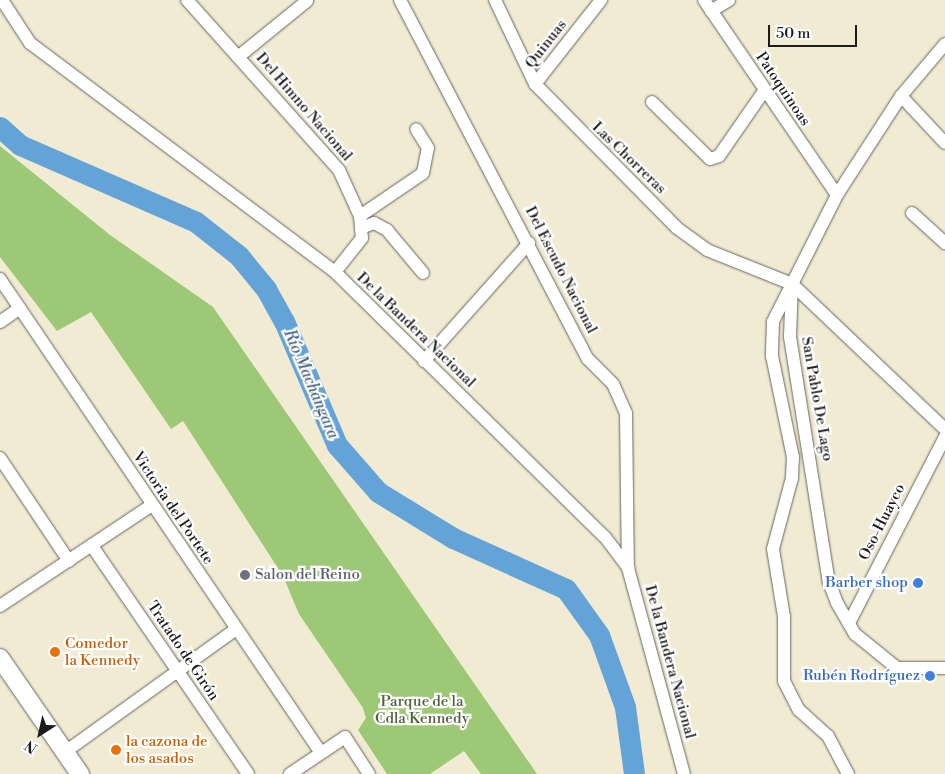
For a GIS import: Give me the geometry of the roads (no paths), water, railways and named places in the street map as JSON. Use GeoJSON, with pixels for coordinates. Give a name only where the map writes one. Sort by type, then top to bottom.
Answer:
{"type":"FeatureCollection","features":[{"type":"Feature","properties":{"kind":"main road"},"geometry":{"type":"LineString","coordinates":[[0,658],[80,774]]}},
{"type":"Feature","properties":{"kind":"street","name":"De la Bandera Nacional"},"geometry":{"type":"LineString","coordinates":[[2,0],[30,43],[335,272],[424,361],[582,510],[628,568],[684,774]]}},
{"type":"Feature","properties":{"kind":"street","name":"Del Himno Nacional"},"geometry":{"type":"LineString","coordinates":[[187,0],[339,170],[361,222]]}},
{"type":"Feature","properties":{"kind":"street","name":"Del Escudo Nacional"},"geometry":{"type":"LineString","coordinates":[[400,0],[529,243],[588,359],[613,384],[626,413],[628,568]]}},
{"type":"Feature","properties":{"kind":"street","name":"Las Chorreras"},"geometry":{"type":"LineString","coordinates":[[495,0],[535,84],[677,228],[707,250],[792,284]]}},
{"type":"Feature","properties":{"kind":"street","name":"Quinuas"},"geometry":{"type":"LineString","coordinates":[[535,84],[601,0]]}},
{"type":"Feature","properties":{"kind":"street","name":"Patoquinoas"},"geometry":{"type":"LineString","coordinates":[[704,0],[764,91],[837,195]]}},
{"type":"Feature","properties":{"kind":"street"},"geometry":{"type":"LineString","coordinates":[[712,12],[729,0]]}},
{"type":"Feature","properties":{"kind":"street"},"geometry":{"type":"LineString","coordinates":[[238,57],[307,1]]}},
{"type":"Feature","properties":{"kind":"street","name":"San Pablo De Lago"},"geometry":{"type":"LineString","coordinates":[[945,44],[901,96],[837,195],[792,284],[790,337],[829,582],[849,623],[876,655],[897,668],[945,668]]}},
{"type":"Feature","properties":{"kind":"street"},"geometry":{"type":"LineString","coordinates":[[652,102],[710,159],[719,156],[764,91]]}},
{"type":"Feature","properties":{"kind":"street"},"geometry":{"type":"LineString","coordinates":[[901,96],[945,143]]}},
{"type":"Feature","properties":{"kind":"street"},"geometry":{"type":"LineString","coordinates":[[361,222],[411,185],[423,173],[428,148],[416,129]]}},
{"type":"Feature","properties":{"kind":"street"},"geometry":{"type":"LineString","coordinates":[[912,212],[945,243]]}},
{"type":"Feature","properties":{"kind":"street"},"geometry":{"type":"LineString","coordinates":[[335,272],[354,253],[362,238],[361,222]]}},
{"type":"Feature","properties":{"kind":"street"},"geometry":{"type":"LineString","coordinates":[[361,222],[374,223],[387,230],[423,273]]}},
{"type":"Feature","properties":{"kind":"street"},"geometry":{"type":"LineString","coordinates":[[424,361],[529,243]]}},
{"type":"Feature","properties":{"kind":"street","name":"Victoria del Portete"},"geometry":{"type":"LineString","coordinates":[[0,279],[321,753]]}},
{"type":"Feature","properties":{"kind":"street"},"geometry":{"type":"LineString","coordinates":[[848,774],[828,736],[799,710],[784,681],[784,617],[773,549],[792,478],[793,457],[772,356],[773,322],[792,284],[945,429]]}},
{"type":"Feature","properties":{"kind":"street"},"geometry":{"type":"LineString","coordinates":[[0,322],[20,308]]}},
{"type":"Feature","properties":{"kind":"street","name":"Oso-Huayco"},"geometry":{"type":"LineString","coordinates":[[849,623],[945,437]]}},
{"type":"Feature","properties":{"kind":"street"},"geometry":{"type":"LineString","coordinates":[[0,458],[69,561]]}},
{"type":"Feature","properties":{"kind":"street"},"geometry":{"type":"LineString","coordinates":[[0,606],[152,505]]}},
{"type":"Feature","properties":{"kind":"street","name":"Tratado de Girón"},"geometry":{"type":"LineString","coordinates":[[92,546],[248,774]]}},
{"type":"Feature","properties":{"kind":"street"},"geometry":{"type":"LineString","coordinates":[[65,752],[236,629]]}},
{"type":"Feature","properties":{"kind":"street"},"geometry":{"type":"LineString","coordinates":[[290,774],[345,737],[370,774]]}},
{"type":"Feature","properties":{"kind":"waterway","name":"Río Machángara"},"geometry":{"type":"LineString","coordinates":[[0,127],[20,145],[196,222],[239,256],[266,289],[284,321],[337,445],[378,492],[453,538],[566,589],[599,635],[625,707],[634,774]]}},
{"type":"Feature","properties":{"kind":"place","name":"Salon del Reino"},"geometry":{"type":"Point","coordinates":[245,575]}},
{"type":"Feature","properties":{"kind":"place","name":"Barber shop"},"geometry":{"type":"Point","coordinates":[918,583]}},
{"type":"Feature","properties":{"kind":"place","name":"Comedor la Kennedy"},"geometry":{"type":"Point","coordinates":[55,652]}},
{"type":"Feature","properties":{"kind":"place","name":"Rubén Rodríguez"},"geometry":{"type":"Point","coordinates":[930,676]}},
{"type":"Feature","properties":{"kind":"place","name":"la cazona de los asados"},"geometry":{"type":"Point","coordinates":[116,750]}},
{"type":"Feature","properties":{"kind":"park label","name":"Parque de la Cdla Kennedy"},"geometry":{"type":"Point","coordinates":[422,710]}}]}
